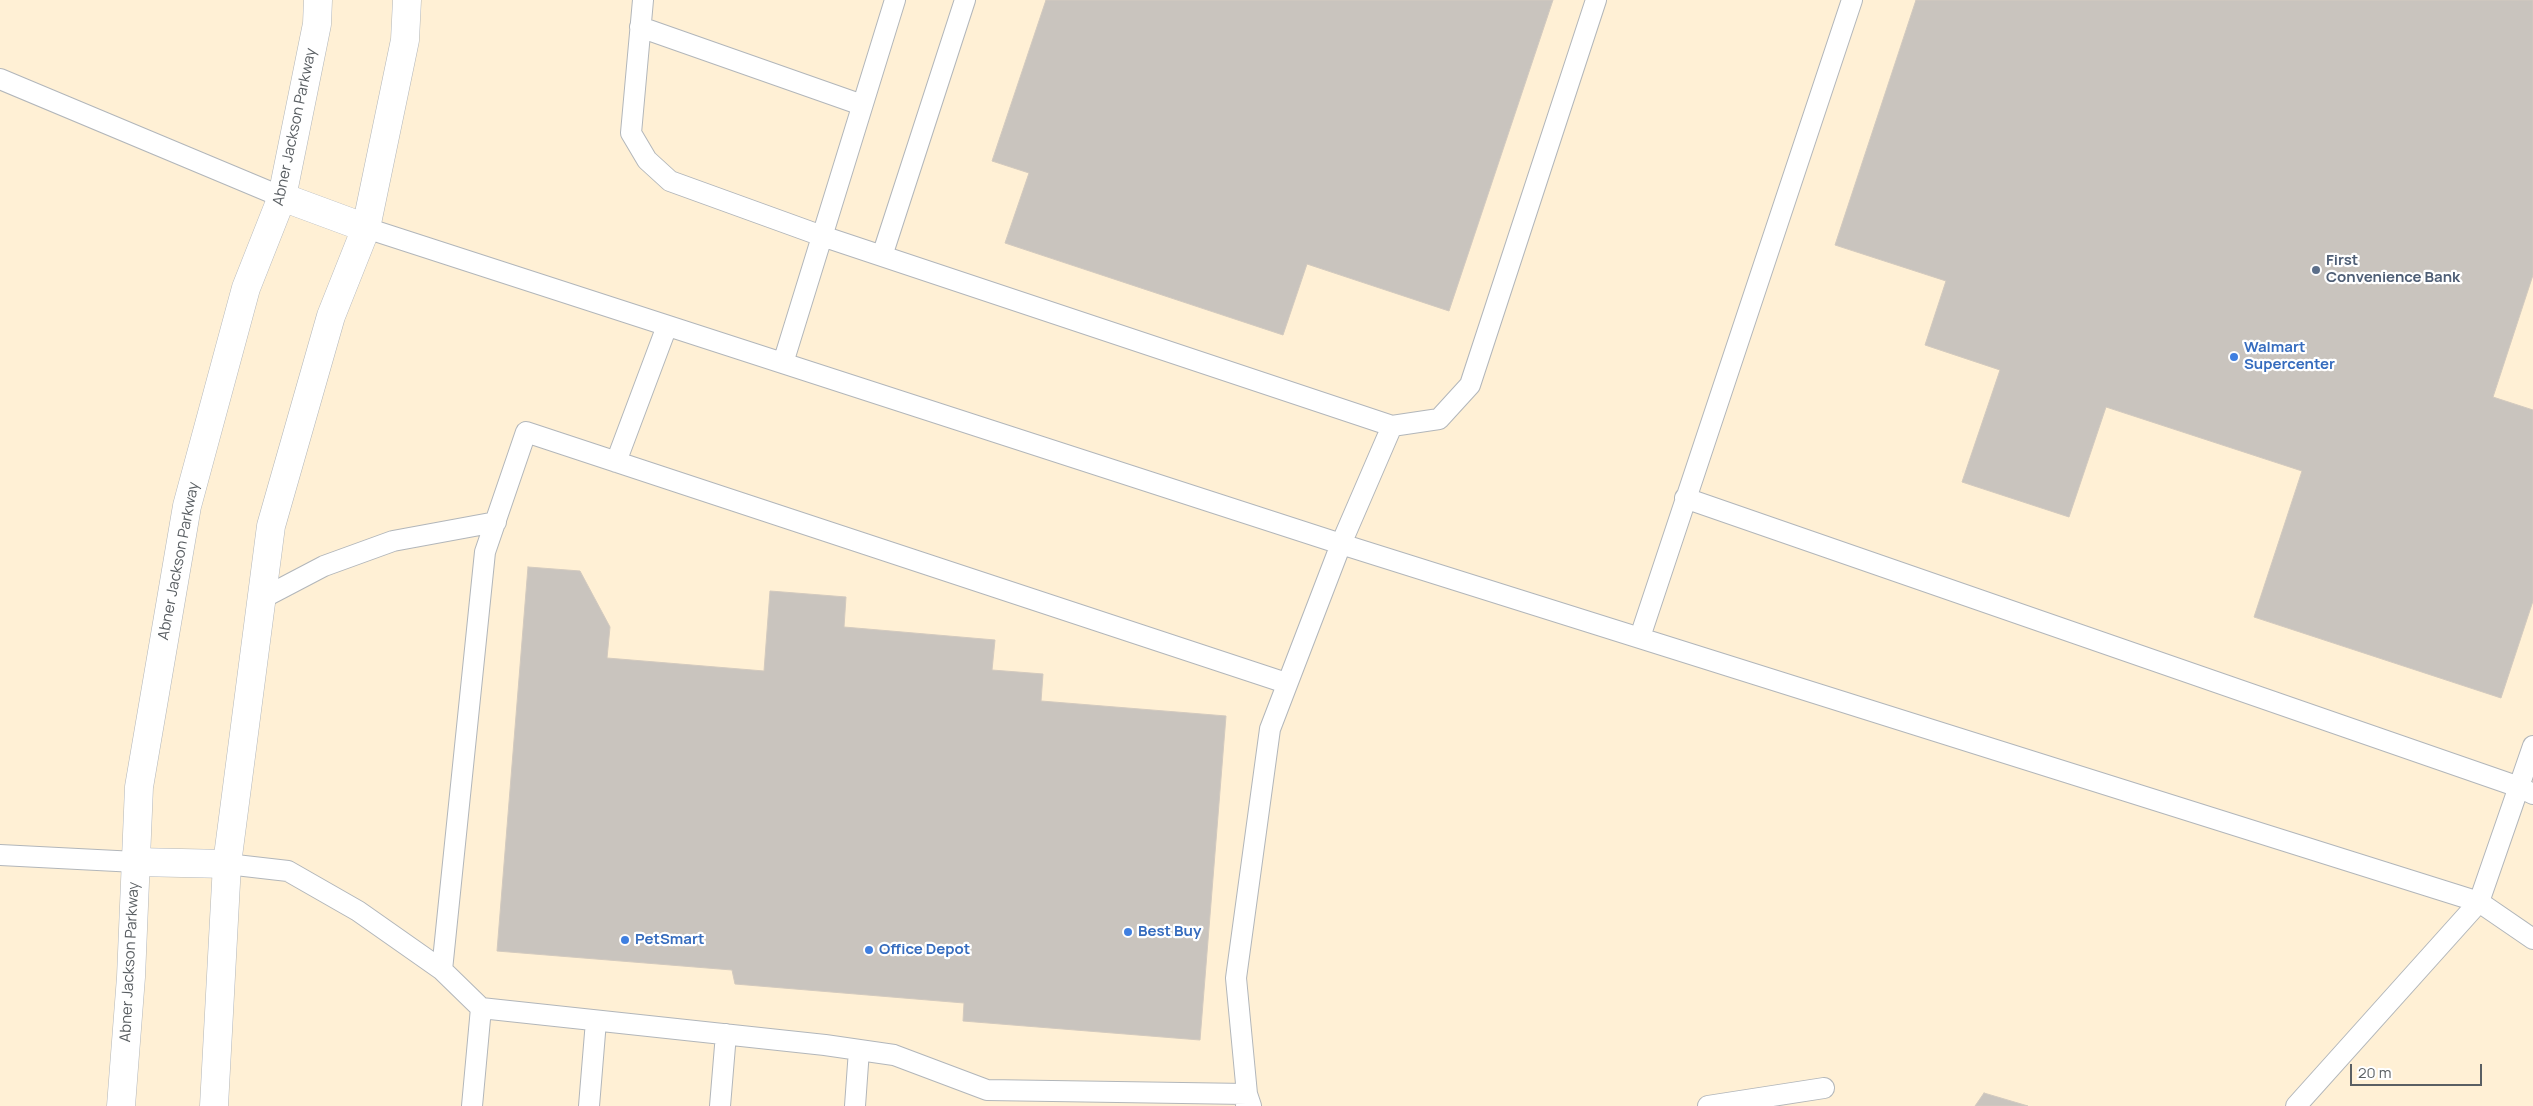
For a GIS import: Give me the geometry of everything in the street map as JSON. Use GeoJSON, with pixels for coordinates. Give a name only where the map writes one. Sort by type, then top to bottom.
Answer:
{"type":"FeatureCollection","features":[{"type":"Feature","properties":{"kind":"street","name":"Abner Jackson Parkway"},"geometry":{"type":"LineString","coordinates":[[121,1106],[131,977],[139,787],[187,506],[246,288],[282,197],[318,24],[318,0]]}},
{"type":"Feature","properties":{"kind":"street"},"geometry":{"type":"LineString","coordinates":[[214,1106],[227,864],[271,526],[328,325],[366,228],[405,40],[407,0]]}},
{"type":"Feature","properties":{"kind":"street"},"geometry":{"type":"LineString","coordinates":[[282,197],[366,228]]}},
{"type":"Feature","properties":{"kind":"street"},"geometry":{"type":"LineString","coordinates":[[136,862],[227,864]]}},
{"type":"Feature","properties":{"kind":"lane"},"geometry":{"type":"LineString","coordinates":[[643,0],[631,133],[646,160],[670,181],[822,236],[1392,426],[1439,419],[1470,385],[1596,0]]}},
{"type":"Feature","properties":{"kind":"lane"},"geometry":{"type":"LineString","coordinates":[[783,363],[895,0]]}},
{"type":"Feature","properties":{"kind":"lane"},"geometry":{"type":"LineString","coordinates":[[882,256],[966,0]]}},
{"type":"Feature","properties":{"kind":"lane"},"geometry":{"type":"LineString","coordinates":[[1640,637],[1852,0]]}},
{"type":"Feature","properties":{"kind":"lane"},"geometry":{"type":"LineString","coordinates":[[640,27],[862,105]]}},
{"type":"Feature","properties":{"kind":"lane"},"geometry":{"type":"LineString","coordinates":[[0,79],[282,197]]}},
{"type":"Feature","properties":{"kind":"lane"},"geometry":{"type":"LineString","coordinates":[[366,228],[1341,544],[2479,902],[2533,939]]}},
{"type":"Feature","properties":{"kind":"lane"},"geometry":{"type":"LineString","coordinates":[[616,462],[666,326]]}},
{"type":"Feature","properties":{"kind":"lane"},"geometry":{"type":"LineString","coordinates":[[227,864],[288,871],[358,911],[442,970],[481,1008],[726,1034],[894,1056],[987,1098],[1248,1102],[1236,978],[1270,729],[1286,683],[1341,544],[1392,426]]}},
{"type":"Feature","properties":{"kind":"lane"},"geometry":{"type":"LineString","coordinates":[[442,970],[485,552],[526,432],[1286,683]]}},
{"type":"Feature","properties":{"kind":"lane"},"geometry":{"type":"LineString","coordinates":[[1686,498],[2526,791]]}},
{"type":"Feature","properties":{"kind":"lane"},"geometry":{"type":"LineString","coordinates":[[261,599],[324,566],[393,541],[496,522]]}},
{"type":"Feature","properties":{"kind":"lane"},"geometry":{"type":"LineString","coordinates":[[2296,1106],[2479,902],[2526,791],[2533,746]]}},
{"type":"Feature","properties":{"kind":"lane"},"geometry":{"type":"LineString","coordinates":[[0,855],[136,862]]}},
{"type":"Feature","properties":{"kind":"lane"},"geometry":{"type":"LineString","coordinates":[[472,1106],[481,1008]]}},
{"type":"Feature","properties":{"kind":"lane"},"geometry":{"type":"LineString","coordinates":[[589,1106],[596,1021]]}},
{"type":"Feature","properties":{"kind":"lane"},"geometry":{"type":"LineString","coordinates":[[720,1106],[726,1034]]}},
{"type":"Feature","properties":{"kind":"lane"},"geometry":{"type":"LineString","coordinates":[[855,1106],[859,1050]]}},
{"type":"Feature","properties":{"kind":"lane"},"geometry":{"type":"LineString","coordinates":[[1708,1106],[1824,1088]]}},
{"type":"Feature","properties":{"kind":"shaded area"},"geometry":{"type":"Polygon","coordinates":[[[0,0],[2533,0],[2533,1106],[0,1106],[0,0]]]}},
{"type":"Feature","properties":{"kind":"building"},"geometry":{"type":"Polygon","coordinates":[[[1046,0],[1553,0],[1449,311],[1307,264],[1283,335],[1005,243],[1029,173],[992,161],[1046,0]]]}},
{"type":"Feature","properties":{"kind":"building","name":"Walmart Supercenter"},"geometry":{"type":"Polygon","coordinates":[[[1916,0],[2533,0],[2533,275],[2493,397],[2533,410],[2533,601],[2501,698],[2254,617],[2302,471],[2106,407],[2069,517],[1962,482],[2000,370],[1925,345],[1946,281],[1835,245],[1916,0]]]}},
{"type":"Feature","properties":{"kind":"building"},"geometry":{"type":"Polygon","coordinates":[[[528,567],[580,571],[610,627],[607,658],[764,671],[770,591],[846,597],[844,627],[995,640],[992,670],[1043,674],[1041,701],[1226,716],[1200,1040],[963,1021],[964,1003],[735,984],[732,970],[497,951],[528,567]]]}},
{"type":"Feature","properties":{"kind":"building"},"geometry":{"type":"Polygon","coordinates":[[[1984,1093],[2028,1106],[1975,1106],[1984,1093]]]}},
{"type":"Feature","properties":{"kind":"place","name":"First Convenience Bank"},"geometry":{"type":"Point","coordinates":[2316,270]}},
{"type":"Feature","properties":{"kind":"place","name":"Walmart Supercenter"},"geometry":{"type":"Point","coordinates":[2234,357]}},
{"type":"Feature","properties":{"kind":"place","name":"Best Buy"},"geometry":{"type":"Point","coordinates":[1128,932]}},
{"type":"Feature","properties":{"kind":"place","name":"PetSmart"},"geometry":{"type":"Point","coordinates":[625,940]}},
{"type":"Feature","properties":{"kind":"place","name":"Office Depot"},"geometry":{"type":"Point","coordinates":[869,950]}}]}
